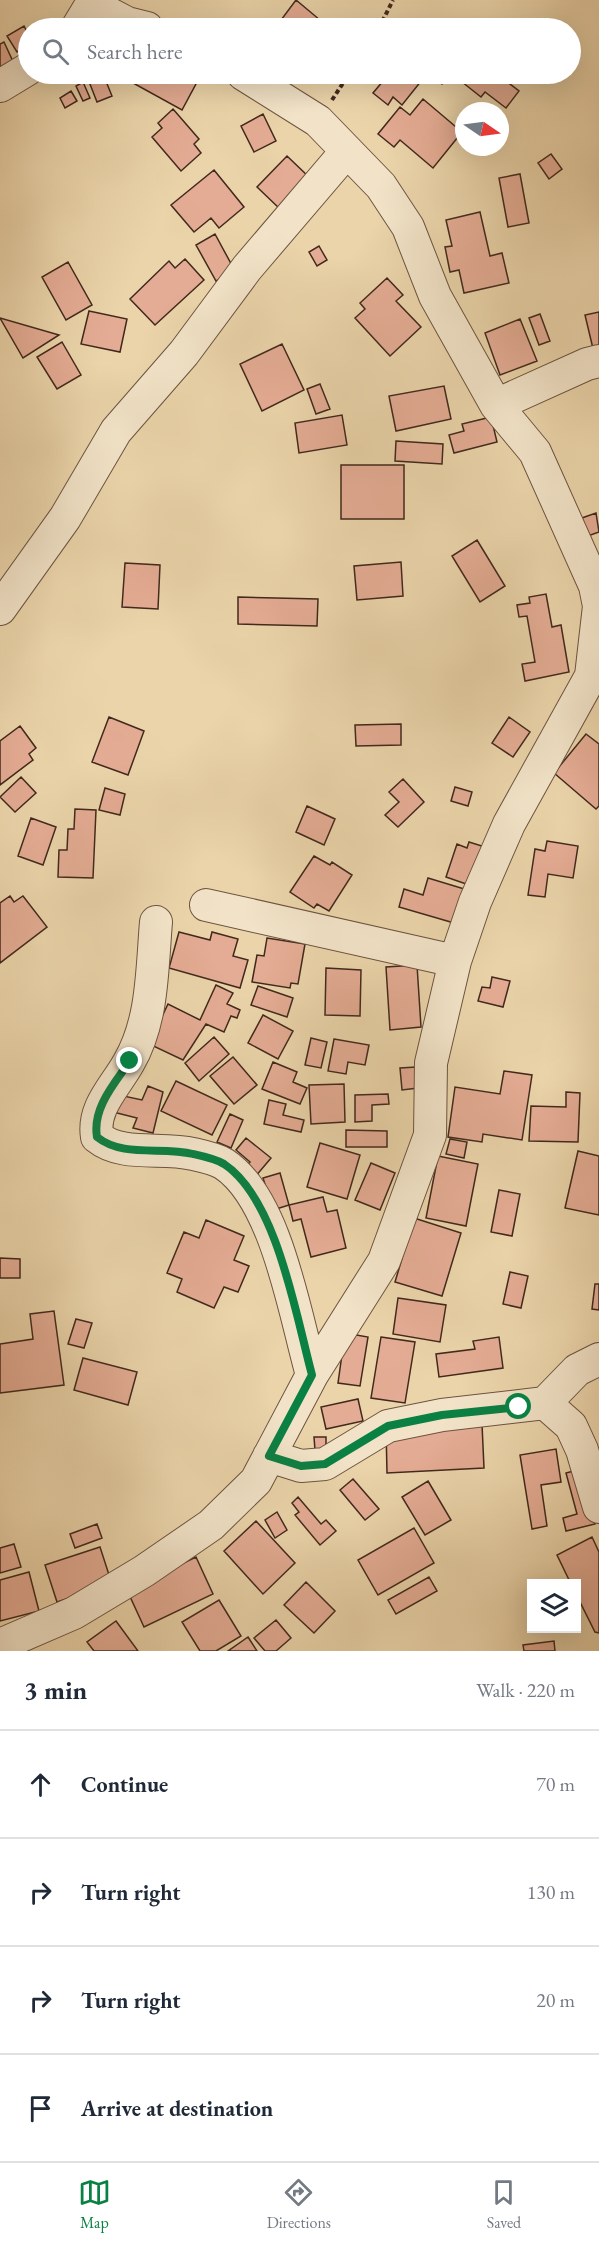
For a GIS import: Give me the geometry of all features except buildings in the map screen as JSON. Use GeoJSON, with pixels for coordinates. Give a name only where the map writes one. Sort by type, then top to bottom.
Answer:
{"type":"FeatureCollection","features":[{"type":"Feature","properties":{"kind":"street"},"geometry":{"type":"LineString","coordinates":[[88,11],[113,18]]}},
{"type":"Feature","properties":{"kind":"street"},"geometry":{"type":"LineString","coordinates":[[0,86],[18,75]]}},
{"type":"Feature","properties":{"kind":"street"},"geometry":{"type":"LineString","coordinates":[[0,1645],[75,1613],[144,1571],[211,1525],[256,1481],[312,1375],[384,1261],[430,1135],[431,1063],[455,961],[475,902],[509,824],[591,676],[599,606],[597,586],[536,453],[496,405],[435,296],[408,227],[381,186],[318,121],[259,84]]}},
{"type":"Feature","properties":{"kind":"street"},"geometry":{"type":"LineString","coordinates":[[0,609],[65,518],[116,431],[184,353],[269,241],[346,152]]}},
{"type":"Feature","properties":{"kind":"street"},"geometry":{"type":"LineString","coordinates":[[496,405],[587,364],[599,361]]}},
{"type":"Feature","properties":{"kind":"street"},"geometry":{"type":"LineString","coordinates":[[206,905],[455,961]]}},
{"type":"Feature","properties":{"kind":"street"},"geometry":{"type":"LineString","coordinates":[[156,922],[150,992],[144,1028],[130,1061],[102,1104],[95,1125],[97,1137],[109,1146],[193,1153],[224,1164],[253,1194],[276,1240],[312,1375]]}},
{"type":"Feature","properties":{"kind":"street"},"geometry":{"type":"LineString","coordinates":[[269,1456],[301,1466],[325,1464],[388,1426],[442,1415],[544,1403],[576,1370],[599,1359]]}},
{"type":"Feature","properties":{"kind":"street"},"geometry":{"type":"LineString","coordinates":[[544,1403],[571,1426],[582,1450],[599,1507]]}},
{"type":"Feature","properties":{"kind":"path"},"geometry":{"type":"LineString","coordinates":[[384,18],[393,0]]}},
{"type":"Feature","properties":{"kind":"route"},"geometry":{"type":"LineString","coordinates":[[130,1061],[102,1104],[95,1125],[97,1137],[109,1146],[193,1153],[224,1164],[253,1194],[276,1240],[312,1375],[269,1456],[301,1466],[325,1464],[365,1442],[388,1426],[442,1415],[519,1407]]}}]}
